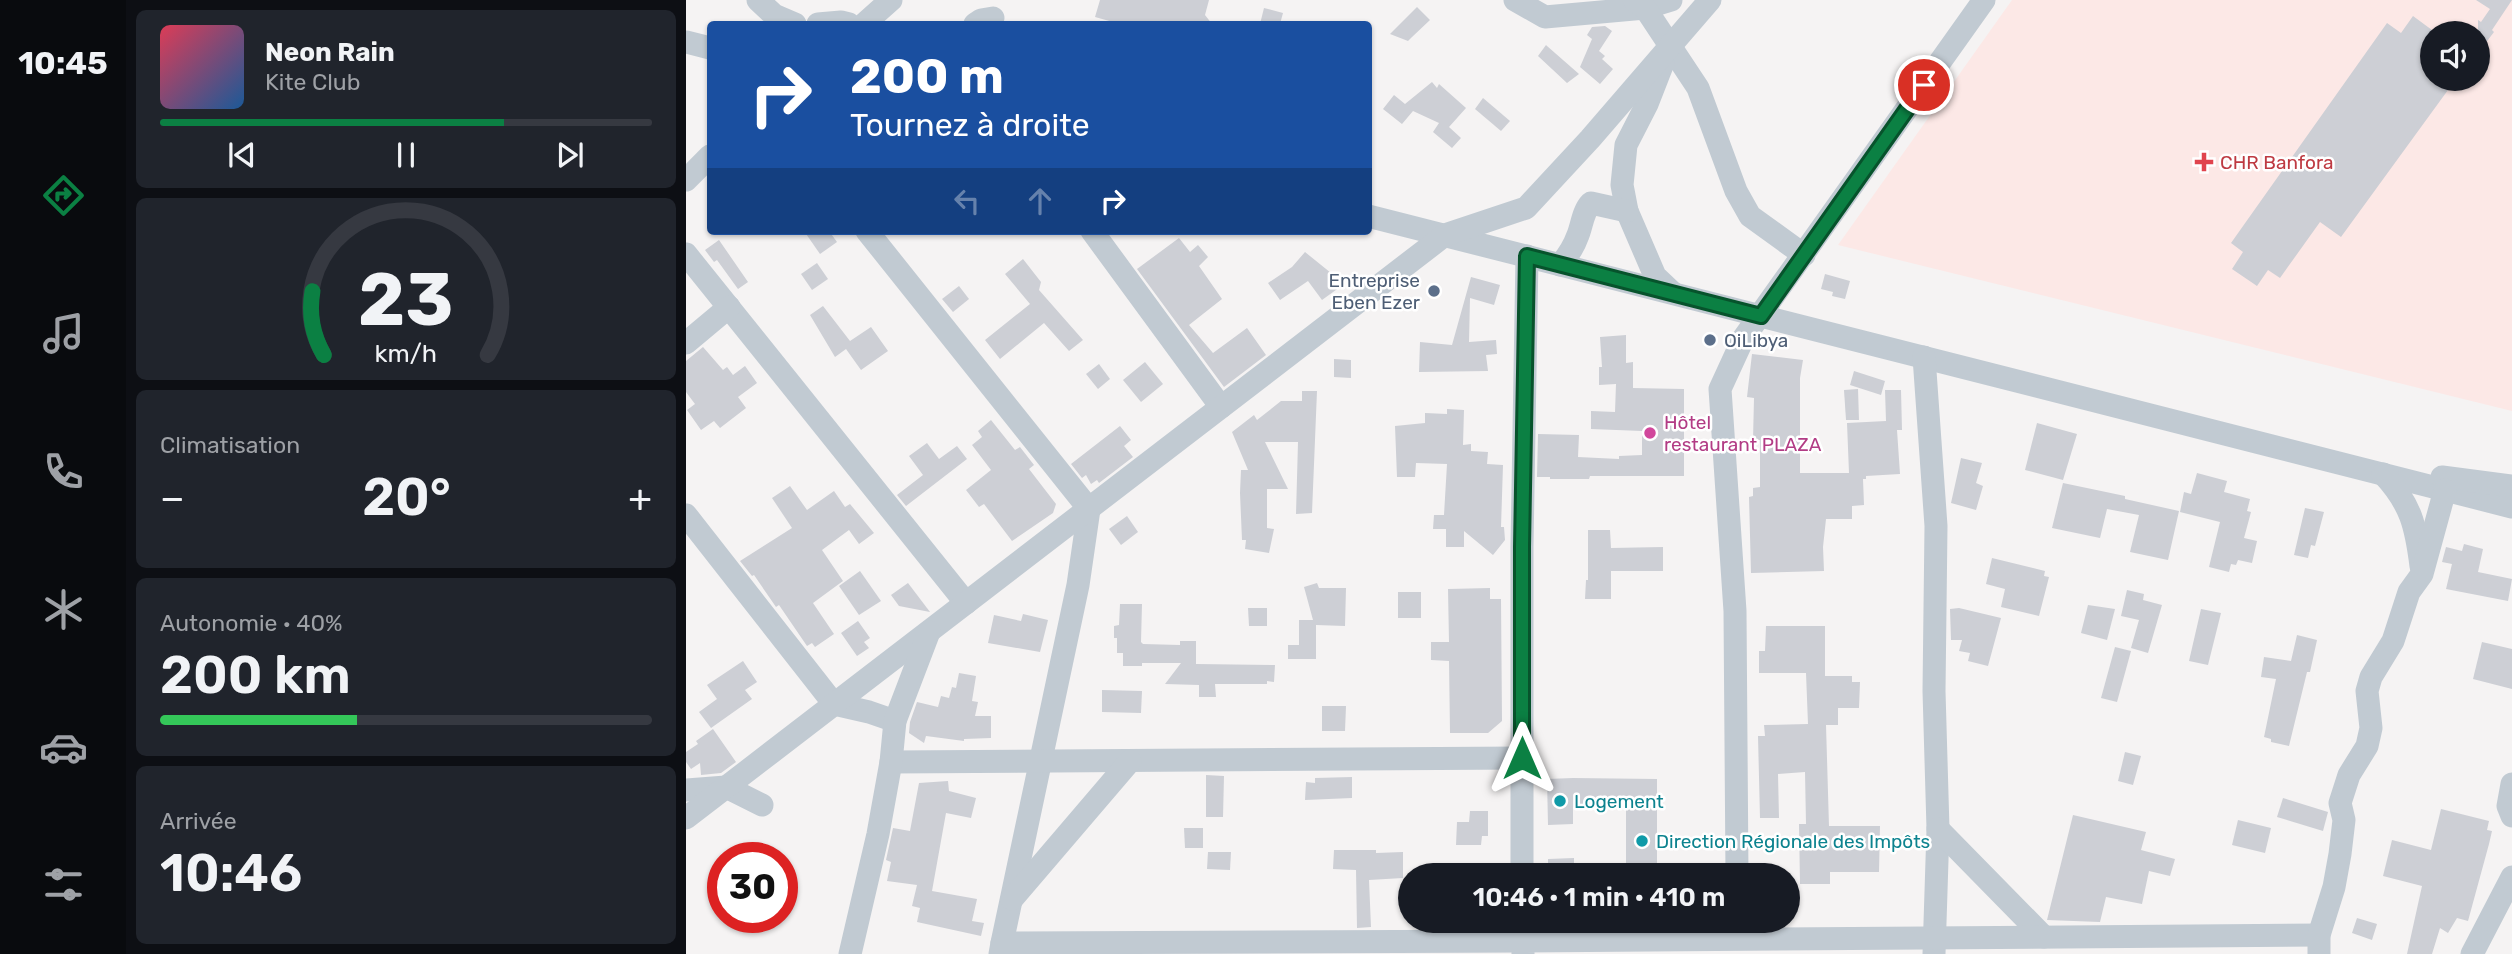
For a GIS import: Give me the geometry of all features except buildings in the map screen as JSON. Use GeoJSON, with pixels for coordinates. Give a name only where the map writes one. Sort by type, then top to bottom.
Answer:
{"type":"FeatureCollection","features":[{"type":"Feature","properties":{"kind":"street"},"geometry":{"type":"LineString","coordinates":[[758,0],[774,15],[787,21]]}},
{"type":"Feature","properties":{"kind":"street"},"geometry":{"type":"LineString","coordinates":[[848,21],[891,0]]}},
{"type":"Feature","properties":{"kind":"street"},"geometry":{"type":"LineString","coordinates":[[1515,0],[1545,17],[1671,0]]}},
{"type":"Feature","properties":{"kind":"street"},"geometry":{"type":"LineString","coordinates":[[686,818],[1446,235],[1526,208],[1710,0]]}},
{"type":"Feature","properties":{"kind":"street"},"geometry":{"type":"LineString","coordinates":[[1737,863],[1735,611],[1720,389],[1743,340],[1984,0]]}},
{"type":"Feature","properties":{"kind":"street"},"geometry":{"type":"LineString","coordinates":[[1641,3],[1698,88],[1736,191],[1750,216],[1804,255]]}},
{"type":"Feature","properties":{"kind":"street"},"geometry":{"type":"LineString","coordinates":[[686,42],[707,47]]}},
{"type":"Feature","properties":{"kind":"street"},"geometry":{"type":"LineString","coordinates":[[1670,47],[1647,104],[1626,145],[1622,185],[1627,211],[1655,276],[1672,293]]}},
{"type":"Feature","properties":{"kind":"street"},"geometry":{"type":"LineString","coordinates":[[686,180],[707,159]]}},
{"type":"Feature","properties":{"kind":"street"},"geometry":{"type":"LineString","coordinates":[[1560,265],[1577,238],[1591,203],[1627,211]]}},
{"type":"Feature","properties":{"kind":"street"},"geometry":{"type":"LineString","coordinates":[[1372,217],[2512,507]]}},
{"type":"Feature","properties":{"kind":"street"},"geometry":{"type":"LineString","coordinates":[[870,235],[1088,509],[1078,584],[1001,949],[1522,939],[1735,938],[1933,946],[2044,937],[2319,945],[2340,854],[2344,820],[2340,803],[2349,775],[2367,746],[2371,728],[2367,691],[2371,677],[2393,641],[2409,593],[2423,575],[2445,490]]}},
{"type":"Feature","properties":{"kind":"street"},"geometry":{"type":"LineString","coordinates":[[1095,235],[1221,407]]}},
{"type":"Feature","properties":{"kind":"street"},"geometry":{"type":"LineString","coordinates":[[686,254],[965,603]]}},
{"type":"Feature","properties":{"kind":"street"},"geometry":{"type":"LineString","coordinates":[[1522,863],[1522,547],[1527,256]]}},
{"type":"Feature","properties":{"kind":"street"},"geometry":{"type":"LineString","coordinates":[[686,343],[729,307]]}},
{"type":"Feature","properties":{"kind":"street"},"geometry":{"type":"LineString","coordinates":[[1924,357],[1936,526],[1934,691],[1938,829],[1933,946]]}},
{"type":"Feature","properties":{"kind":"street"},"geometry":{"type":"LineString","coordinates":[[2373,472],[2512,486]]}},
{"type":"Feature","properties":{"kind":"street"},"geometry":{"type":"LineString","coordinates":[[2373,472],[2401,494],[2412,516],[2423,575]]}},
{"type":"Feature","properties":{"kind":"street"},"geometry":{"type":"LineString","coordinates":[[686,515],[834,704],[895,721]]}},
{"type":"Feature","properties":{"kind":"street"},"geometry":{"type":"LineString","coordinates":[[850,954],[878,834],[891,762],[895,721],[929,631]]}},
{"type":"Feature","properties":{"kind":"street"},"geometry":{"type":"LineString","coordinates":[[891,762],[1522,758]]}},
{"type":"Feature","properties":{"kind":"street"},"geometry":{"type":"LineString","coordinates":[[1010,902],[1130,761]]}},
{"type":"Feature","properties":{"kind":"street"},"geometry":{"type":"LineString","coordinates":[[2512,784],[2508,806],[2512,816]]}},
{"type":"Feature","properties":{"kind":"street"},"geometry":{"type":"LineString","coordinates":[[686,790],[726,787],[762,805]]}},
{"type":"Feature","properties":{"kind":"street"},"geometry":{"type":"LineString","coordinates":[[1938,829],[2044,937]]}},
{"type":"Feature","properties":{"kind":"street"},"geometry":{"type":"LineString","coordinates":[[2472,954],[2511,883]]}},
{"type":"Feature","properties":{"kind":"shaded area","name":"CHR Banfora"},"geometry":{"type":"Polygon","coordinates":[[[2012,0],[2512,0],[2512,411],[1838,245],[2012,0]]]}},
{"type":"Feature","properties":{"kind":"place","name":"CHR Banfora"},"geometry":{"type":"Point","coordinates":[2204,162]}},
{"type":"Feature","properties":{"kind":"place","name":"Entreprise Eben Ezer"},"geometry":{"type":"Point","coordinates":[1434,291]}},
{"type":"Feature","properties":{"kind":"place","name":"OiLibya"},"geometry":{"type":"Point","coordinates":[1710,340]}},
{"type":"Feature","properties":{"kind":"place","name":"Hôtel restaurant PLAZA"},"geometry":{"type":"Point","coordinates":[1650,433]}},
{"type":"Feature","properties":{"kind":"place","name":"Logement"},"geometry":{"type":"Point","coordinates":[1560,801]}},
{"type":"Feature","properties":{"kind":"place","name":"Direction Régionale des Impôts"},"geometry":{"type":"Point","coordinates":[1642,841]}},
{"type":"Feature","properties":{"kind":"route"},"geometry":{"type":"LineString","coordinates":[[1522,758],[1522,547],[1527,256],[1761,316],[1924,85]]}}]}
